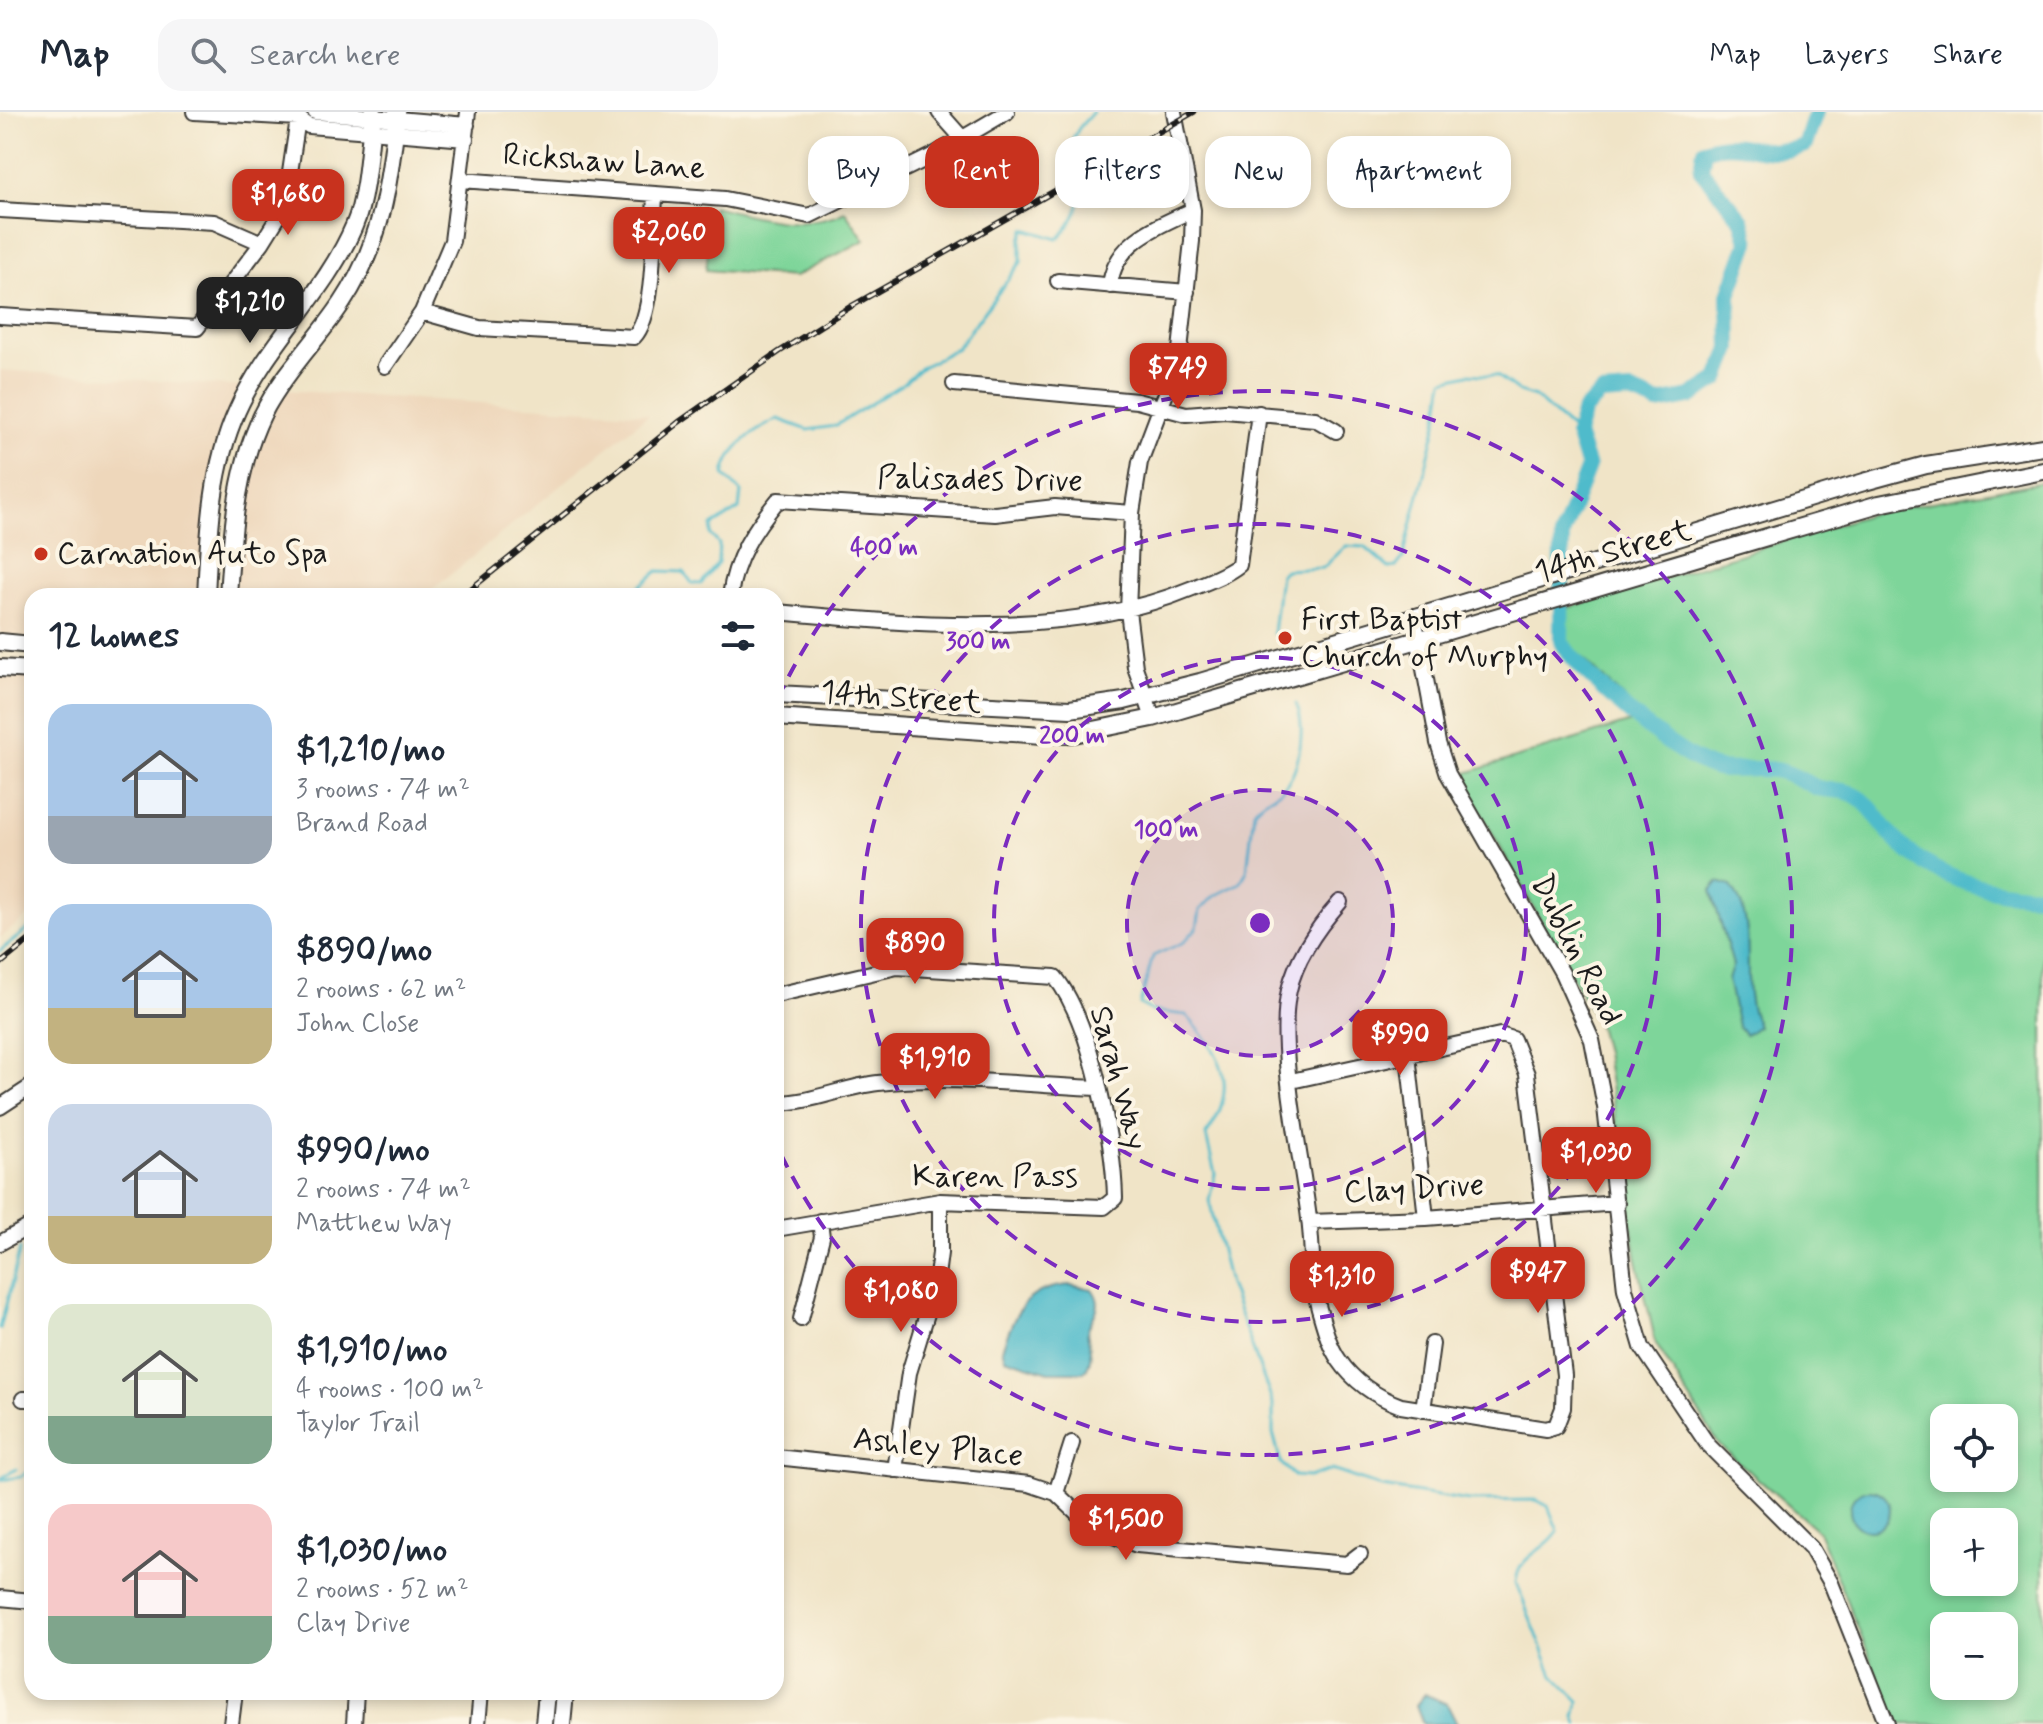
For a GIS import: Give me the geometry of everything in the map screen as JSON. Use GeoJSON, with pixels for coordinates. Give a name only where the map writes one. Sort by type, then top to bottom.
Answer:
{"type":"FeatureCollection","features":[{"type":"Feature","properties":{"kind":"main road"},"geometry":{"type":"LineString","coordinates":[[206,588],[210,525],[219,460],[236,411],[264,360],[336,263],[356,223],[372,119]]}},
{"type":"Feature","properties":{"kind":"main road"},"geometry":{"type":"LineString","coordinates":[[229,588],[233,527],[243,479],[266,408],[341,305],[376,239],[385,210],[396,121]]}},
{"type":"Feature","properties":{"kind":"main road","name":"14th Street"},"geometry":{"type":"LineString","coordinates":[[784,694],[1044,709],[1070,709],[1145,695],[1926,465],[2043,447]]}},
{"type":"Feature","properties":{"kind":"main road","name":"14th Street"},"geometry":{"type":"LineString","coordinates":[[784,718],[1043,735],[1074,734],[1153,718],[1820,521],[1942,488],[2043,471]]}},
{"type":"Feature","properties":{"kind":"main road"},"geometry":{"type":"LineString","coordinates":[[210,525],[233,527]]}},
{"type":"Feature","properties":{"kind":"main road"},"geometry":{"type":"LineString","coordinates":[[0,642],[24,644]]}},
{"type":"Feature","properties":{"kind":"main road"},"geometry":{"type":"LineString","coordinates":[[0,668],[24,670]]}},
{"type":"Feature","properties":{"kind":"main road"},"geometry":{"type":"LineString","coordinates":[[544,1724],[546,1700]]}},
{"type":"Feature","properties":{"kind":"main road"},"geometry":{"type":"LineString","coordinates":[[562,1724],[564,1700]]}},
{"type":"Feature","properties":{"kind":"street"},"geometry":{"type":"LineString","coordinates":[[194,112],[306,114],[467,125],[452,241],[422,312],[385,366]]}},
{"type":"Feature","properties":{"kind":"street"},"geometry":{"type":"LineString","coordinates":[[939,112],[960,136]]}},
{"type":"Feature","properties":{"kind":"street","name":"Rickshaw Lane"},"geometry":{"type":"LineString","coordinates":[[965,136],[1007,112]]}},
{"type":"Feature","properties":{"kind":"street"},"geometry":{"type":"LineString","coordinates":[[1153,718],[1135,667],[1128,611],[1132,513],[1140,462],[1179,359],[1187,292],[1193,210],[1174,112]]}},
{"type":"Feature","properties":{"kind":"street"},"geometry":{"type":"LineString","coordinates":[[0,316],[197,328],[262,243],[285,206],[306,114]]}},
{"type":"Feature","properties":{"kind":"street","name":"Rickshaw Lane"},"geometry":{"type":"LineString","coordinates":[[461,180],[725,199],[809,216],[925,157]]}},
{"type":"Feature","properties":{"kind":"street"},"geometry":{"type":"LineString","coordinates":[[422,312],[479,328],[634,337],[640,331],[648,298],[655,194]]}},
{"type":"Feature","properties":{"kind":"street"},"geometry":{"type":"LineString","coordinates":[[0,210],[214,222],[262,243]]}},
{"type":"Feature","properties":{"kind":"street"},"geometry":{"type":"LineString","coordinates":[[1110,286],[1112,270],[1138,237],[1193,210]]}},
{"type":"Feature","properties":{"kind":"street"},"geometry":{"type":"LineString","coordinates":[[1058,281],[1187,292]]}},
{"type":"Feature","properties":{"kind":"street"},"geometry":{"type":"LineString","coordinates":[[954,384],[1137,401],[1186,414],[1259,413],[1315,419],[1336,431]]}},
{"type":"Feature","properties":{"kind":"street"},"geometry":{"type":"LineString","coordinates":[[784,612],[1012,625],[1128,611],[1156,603],[1239,565],[1259,413]]}},
{"type":"Feature","properties":{"kind":"street","name":"Palisades Drive"},"geometry":{"type":"LineString","coordinates":[[731,588],[733,574],[754,528],[778,500],[995,514],[1055,507],[1132,513]]}},
{"type":"Feature","properties":{"kind":"street","name":"Dublin Road"},"geometry":{"type":"LineString","coordinates":[[1414,616],[1438,743],[1448,774],[1562,973],[1592,1040],[1603,1093],[1627,1302],[1648,1359],[1708,1445],[1791,1523],[1813,1551],[1831,1583],[1887,1724]]}},
{"type":"Feature","properties":{"kind":"street"},"geometry":{"type":"LineString","coordinates":[[1291,1081],[1508,1034],[1514,1041],[1527,1074],[1564,1375],[1563,1408],[1556,1426],[1546,1429],[1423,1410],[1385,1400],[1354,1378],[1338,1359],[1319,1307],[1291,1081],[1285,1020],[1288,991],[1295,969],[1320,924],[1340,902]]}},
{"type":"Feature","properties":{"kind":"street","name":"Sarah Way"},"geometry":{"type":"LineString","coordinates":[[784,993],[897,967],[1055,977],[1080,1024],[1098,1088],[1114,1164],[1115,1198]]}},
{"type":"Feature","properties":{"kind":"street"},"geometry":{"type":"LineString","coordinates":[[1404,1019],[1426,1218]]}},
{"type":"Feature","properties":{"kind":"street"},"geometry":{"type":"LineString","coordinates":[[784,1102],[817,1099],[875,1083],[915,1081],[1098,1088]]}},
{"type":"Feature","properties":{"kind":"street"},"geometry":{"type":"LineString","coordinates":[[0,1107],[24,1091]]}},
{"type":"Feature","properties":{"kind":"street","name":"Karen Pass"},"geometry":{"type":"LineString","coordinates":[[784,1228],[940,1201],[1104,1207],[1115,1198]]}},
{"type":"Feature","properties":{"kind":"street"},"geometry":{"type":"LineString","coordinates":[[895,1470],[909,1373],[936,1284],[940,1253],[940,1201]]}},
{"type":"Feature","properties":{"kind":"street","name":"Clay Drive"},"geometry":{"type":"LineString","coordinates":[[1310,1222],[1426,1218],[1617,1203]]}},
{"type":"Feature","properties":{"kind":"street"},"geometry":{"type":"LineString","coordinates":[[801,1319],[822,1237],[820,1221]]}},
{"type":"Feature","properties":{"kind":"street"},"geometry":{"type":"LineString","coordinates":[[0,1243],[24,1230]]}},
{"type":"Feature","properties":{"kind":"street"},"geometry":{"type":"LineString","coordinates":[[1423,1410],[1432,1344]]}},
{"type":"Feature","properties":{"kind":"street"},"geometry":{"type":"LineString","coordinates":[[1056,1493],[1072,1443]]}},
{"type":"Feature","properties":{"kind":"street","name":"Ashley Place"},"geometry":{"type":"LineString","coordinates":[[784,1458],[997,1479],[1056,1493],[1093,1528],[1137,1545],[1347,1564],[1360,1554]]}},
{"type":"Feature","properties":{"kind":"street"},"geometry":{"type":"LineString","coordinates":[[0,1598],[24,1600]]}},
{"type":"Feature","properties":{"kind":"street"},"geometry":{"type":"LineString","coordinates":[[231,1724],[234,1700]]}},
{"type":"Feature","properties":{"kind":"street"},"geometry":{"type":"LineString","coordinates":[[354,1724],[356,1700]]}},
{"type":"Feature","properties":{"kind":"street"},"geometry":{"type":"LineString","coordinates":[[478,1724],[480,1700]]}},
{"type":"Feature","properties":{"kind":"shaded area"},"geometry":{"type":"Polygon","coordinates":[[[0,370],[242,387],[200,588],[24,588],[24,638],[0,636],[0,370]]]}},
{"type":"Feature","properties":{"kind":"shaded area"},"geometry":{"type":"Polygon","coordinates":[[[281,390],[649,414],[434,588],[236,588],[239,541],[259,438],[281,390]]]}},
{"type":"Feature","properties":{"kind":"shaded area"},"geometry":{"type":"Polygon","coordinates":[[[0,675],[24,676],[24,919],[0,938],[0,675]]]}},
{"type":"Feature","properties":{"kind":"green space"},"geometry":{"type":"Polygon","coordinates":[[[713,206],[796,222],[812,221],[845,211],[865,240],[794,277],[706,270],[713,206]]]}},
{"type":"Feature","properties":{"kind":"green space"},"geometry":{"type":"Polygon","coordinates":[[[2043,482],[2043,1724],[1897,1724],[1818,1531],[1719,1445],[1656,1344],[1636,1256],[1605,1052],[1597,1022],[1460,775],[1644,718],[1567,643],[1564,609],[1877,512],[2043,482]]]}},
{"type":"Feature","properties":{"kind":"water"},"geometry":{"type":"Polygon","coordinates":[[[1718,882],[1731,886],[1745,919],[1749,992],[1758,1026],[1745,1035],[1738,1026],[1728,979],[1733,965],[1711,890],[1718,882]]]}},
{"type":"Feature","properties":{"kind":"water"},"geometry":{"type":"Polygon","coordinates":[[[1070,1285],[1092,1289],[1098,1301],[1087,1332],[1090,1357],[1084,1372],[1049,1372],[1005,1358],[1002,1349],[1024,1304],[1042,1291],[1070,1285]]]}},
{"type":"Feature","properties":{"kind":"water"},"geometry":{"type":"Polygon","coordinates":[[[1870,1490],[1884,1496],[1890,1510],[1884,1524],[1870,1530],[1856,1524],[1850,1510],[1856,1496],[1870,1490]]]}},
{"type":"Feature","properties":{"kind":"water"},"geometry":{"type":"Polygon","coordinates":[[[1425,1694],[1447,1704],[1457,1724],[1423,1724],[1416,1705],[1425,1694]]]}},
{"type":"Feature","properties":{"kind":"waterway"},"geometry":{"type":"LineString","coordinates":[[1074,136],[1093,112]]}},
{"type":"Feature","properties":{"kind":"waterway"},"geometry":{"type":"LineString","coordinates":[[1816,112],[1805,145],[1778,151],[1731,145],[1704,150],[1701,170],[1742,220],[1748,242],[1729,295],[1730,349],[1718,379],[1690,397],[1658,403],[1631,392],[1601,394],[1584,410],[1577,434],[1588,467],[1562,535],[1561,641],[1587,674],[1632,715],[1702,763],[1718,769],[1779,771],[1818,788],[1849,792],[1865,803],[1889,833],[1926,864],[1982,887],[2043,895]]}},
{"type":"Feature","properties":{"kind":"waterway"},"geometry":{"type":"LineString","coordinates":[[638,588],[658,571],[684,572],[692,583],[701,584],[718,563],[719,544],[711,535],[712,526],[739,509],[741,492],[724,475],[731,456],[752,434],[778,419],[808,430],[835,426],[902,384],[922,367],[957,348],[1021,262],[1021,239],[1025,229],[1058,239],[1078,208]]}},
{"type":"Feature","properties":{"kind":"waterway"},"geometry":{"type":"LineString","coordinates":[[1273,633],[1280,575],[1285,570],[1323,568],[1346,546],[1365,547],[1389,568],[1396,567],[1403,558],[1437,423],[1444,380],[1468,374],[1497,376],[1519,392],[1535,397],[1577,434]]}},
{"type":"Feature","properties":{"kind":"waterway"},"geometry":{"type":"LineString","coordinates":[[1296,704],[1301,724],[1298,759],[1283,788],[1254,811],[1247,871],[1240,883],[1214,896],[1200,910],[1197,928],[1184,942],[1153,956],[1140,1004],[1152,1011],[1186,1015],[1210,1044],[1223,1072],[1222,1102],[1206,1135],[1215,1174],[1209,1200],[1229,1284],[1273,1404],[1273,1433],[1281,1463],[1294,1476],[1309,1477],[1332,1470],[1382,1487],[1469,1501],[1535,1500],[1548,1506],[1558,1531],[1527,1559],[1516,1583],[1553,1675],[1579,1701],[1575,1717],[1578,1724]]}},
{"type":"Feature","properties":{"kind":"waterway"},"geometry":{"type":"LineString","coordinates":[[0,951],[24,932]]}},
{"type":"Feature","properties":{"kind":"waterway"},"geometry":{"type":"LineString","coordinates":[[0,1329],[20,1249]]}},
{"type":"Feature","properties":{"kind":"waterway"},"geometry":{"type":"LineString","coordinates":[[0,1479],[16,1469]]}},
{"type":"Feature","properties":{"kind":"waterway"},"geometry":{"type":"LineString","coordinates":[[0,1480],[24,1474]]}},
{"type":"Feature","properties":{"kind":"railway"},"geometry":{"type":"LineString","coordinates":[[472,588],[679,422],[779,352],[850,307],[1194,112]]}},
{"type":"Feature","properties":{"kind":"railway"},"geometry":{"type":"LineString","coordinates":[[0,964],[24,944]]}},
{"type":"Feature","properties":{"kind":"place","name":"Carnation Auto Spa"},"geometry":{"type":"Point","coordinates":[41,554]}},
{"type":"Feature","properties":{"kind":"place","name":"First Baptist Church of Murphy"},"geometry":{"type":"Point","coordinates":[1285,638]}}]}
